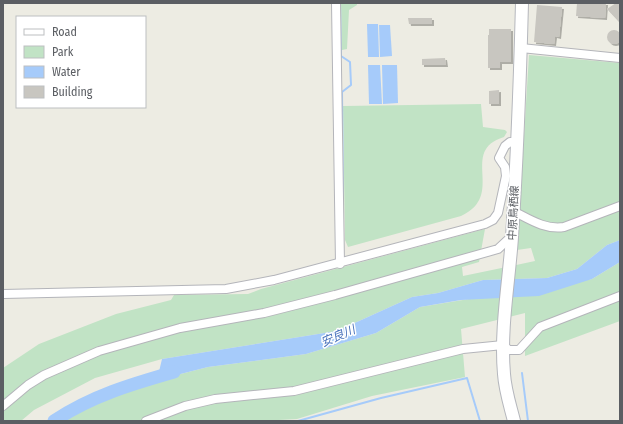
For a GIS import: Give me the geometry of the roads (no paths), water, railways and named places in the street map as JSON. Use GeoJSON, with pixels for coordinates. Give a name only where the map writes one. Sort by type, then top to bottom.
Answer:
{"type":"FeatureCollection","features":[{"type":"Feature","properties":{"kind":"main road","name":"中原鳥栖線"},"geometry":{"type":"LineString","coordinates":[[514,421],[507,396],[504,374],[504,341],[514,211],[522,3]]}},
{"type":"Feature","properties":{"kind":"street"},"geometry":{"type":"LineString","coordinates":[[336,3],[340,264]]}},
{"type":"Feature","properties":{"kind":"street"},"geometry":{"type":"LineString","coordinates":[[521,48],[620,58]]}},
{"type":"Feature","properties":{"kind":"street"},"geometry":{"type":"LineString","coordinates":[[3,294],[226,289],[274,280],[340,264],[485,224],[493,220],[498,213],[506,176],[505,167],[499,158],[505,146],[510,142],[517,142]]}},
{"type":"Feature","properties":{"kind":"street"},"geometry":{"type":"LineString","coordinates":[[514,211],[544,226],[555,228],[564,227],[620,206]]}},
{"type":"Feature","properties":{"kind":"street"},"geometry":{"type":"LineString","coordinates":[[3,406],[28,385],[44,375],[99,351],[180,328],[264,313],[335,296],[498,249],[512,242]]}},
{"type":"Feature","properties":{"kind":"street"},"geometry":{"type":"LineString","coordinates":[[146,421],[185,406],[215,399],[294,391],[463,349],[504,341],[509,350],[519,350],[540,327],[620,296]]}},
{"type":"Feature","properties":{"kind":"water"},"geometry":{"type":"Polygon","coordinates":[[[367,24],[378,24],[379,57],[368,57],[367,24]]]}},
{"type":"Feature","properties":{"kind":"water"},"geometry":{"type":"Polygon","coordinates":[[[379,25],[390,25],[392,56],[380,57],[379,25]]]}},
{"type":"Feature","properties":{"kind":"water"},"geometry":{"type":"Polygon","coordinates":[[[368,65],[380,65],[382,104],[369,104],[368,65]]]}},
{"type":"Feature","properties":{"kind":"water"},"geometry":{"type":"Polygon","coordinates":[[[382,65],[397,65],[398,103],[383,104],[382,65]]]}},
{"type":"Feature","properties":{"kind":"water"},"geometry":{"type":"Polygon","coordinates":[[[620,240],[620,262],[592,279],[539,296],[461,300],[420,307],[376,333],[306,354],[208,367],[157,380],[162,359],[337,331],[412,297],[438,293],[483,280],[547,278],[577,269],[607,245],[620,240]]]}},
{"type":"Feature","properties":{"kind":"waterway"},"geometry":{"type":"LineString","coordinates":[[340,3],[341,56],[350,62],[351,85],[342,92],[343,201]]}},
{"type":"Feature","properties":{"kind":"waterway","name":"安良川"},"geometry":{"type":"LineString","coordinates":[[54,421],[82,404],[127,386],[174,372]]}},
{"type":"Feature","properties":{"kind":"waterway"},"geometry":{"type":"LineString","coordinates":[[522,373],[528,421]]}},
{"type":"Feature","properties":{"kind":"waterway"},"geometry":{"type":"LineString","coordinates":[[298,421],[381,398],[467,378],[480,421]]}}]}
